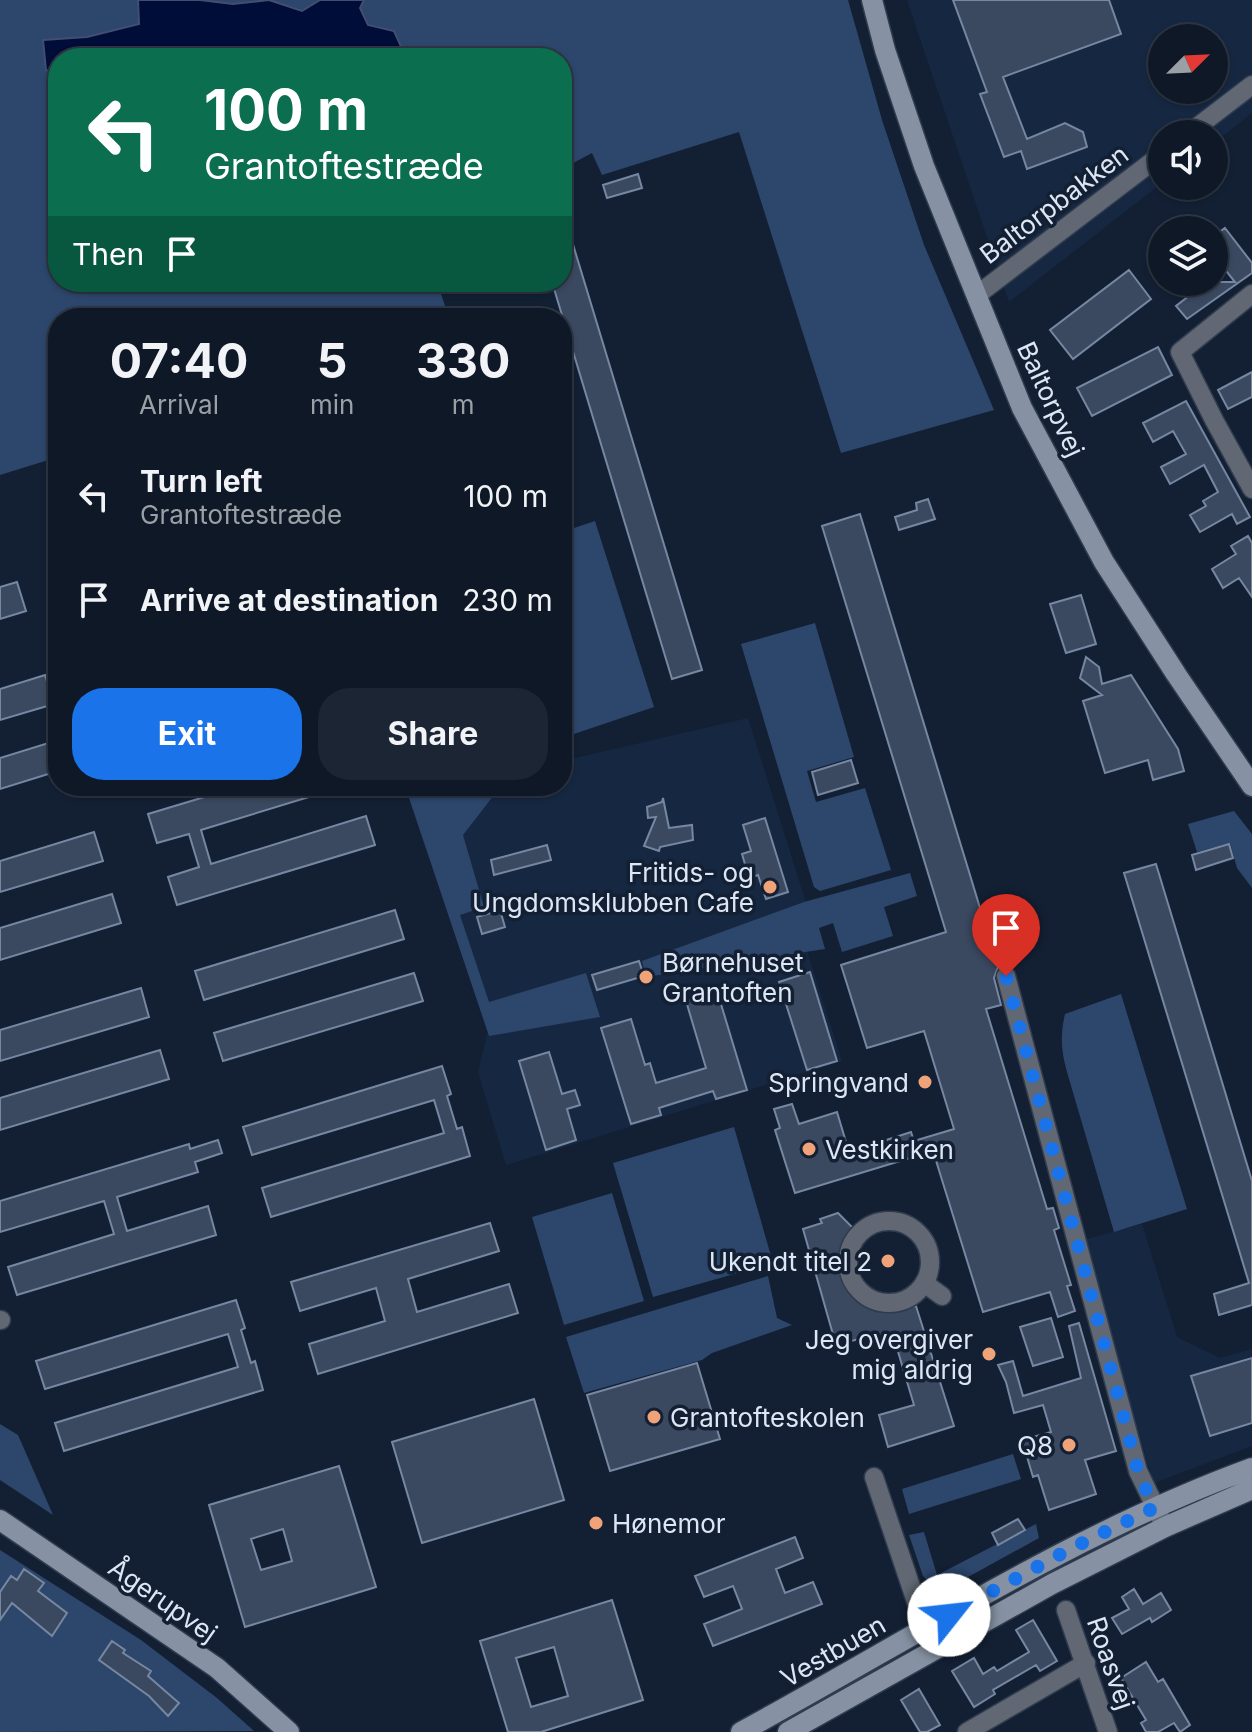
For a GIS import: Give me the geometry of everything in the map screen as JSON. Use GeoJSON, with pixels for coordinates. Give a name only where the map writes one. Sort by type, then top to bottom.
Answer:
{"type":"FeatureCollection","features":[{"type":"Feature","properties":{"kind":"street","name":"Baltorpvej"},"geometry":{"type":"LineString","coordinates":[[872,0],[885,50],[924,166],[1022,408],[1104,562],[1252,786]]}},
{"type":"Feature","properties":{"kind":"street"},"geometry":{"type":"LineString","coordinates":[[1206,120],[1252,85]]}},
{"type":"Feature","properties":{"kind":"street","name":"Baltorpbakken"},"geometry":{"type":"LineString","coordinates":[[977,295],[1148,165]]}},
{"type":"Feature","properties":{"kind":"street"},"geometry":{"type":"LineString","coordinates":[[1252,294],[1180,352],[1252,489]]}},
{"type":"Feature","properties":{"kind":"street"},"geometry":{"type":"LineString","coordinates":[[1006,976],[1138,1471],[1165,1527]]}},
{"type":"Feature","properties":{"kind":"street"},"geometry":{"type":"LineString","coordinates":[[891,1221],[905,1224],[926,1243],[930,1257],[924,1283],[915,1294],[902,1301],[888,1303],[874,1300],[853,1281],[849,1253],[854,1240],[864,1229],[877,1223],[891,1221]]}},
{"type":"Feature","properties":{"kind":"street"},"geometry":{"type":"LineString","coordinates":[[924,1283],[942,1296]]}},
{"type":"Feature","properties":{"kind":"street","name":"Vestbuen"},"geometry":{"type":"LineString","coordinates":[[741,1732],[1070,1549],[1154,1508],[1252,1468]]}},
{"type":"Feature","properties":{"kind":"street"},"geometry":{"type":"LineString","coordinates":[[874,1477],[925,1628],[935,1649]]}},
{"type":"Feature","properties":{"kind":"street","name":"Vestbuen"},"geometry":{"type":"LineString","coordinates":[[788,1732],[1052,1584],[1165,1527],[1252,1489]]}},
{"type":"Feature","properties":{"kind":"street","name":"Ågerupvej"},"geometry":{"type":"LineString","coordinates":[[0,1520],[217,1668],[289,1732]]}},
{"type":"Feature","properties":{"kind":"street","name":"Roasvej"},"geometry":{"type":"LineString","coordinates":[[1066,1610],[1108,1732]]}},
{"type":"Feature","properties":{"kind":"street"},"geometry":{"type":"LineString","coordinates":[[967,1732],[1086,1663]]}},
{"type":"Feature","properties":{"kind":"shaded area"},"geometry":{"type":"Polygon","coordinates":[[[0,0],[848,0],[882,120],[924,245],[994,410],[841,453],[739,132],[602,175],[592,153],[572,164],[572,48],[48,48],[48,292],[440,292],[446,308],[48,308],[48,460],[0,475],[0,0]]]}},
{"type":"Feature","properties":{"kind":"shaded area"},"geometry":{"type":"Polygon","coordinates":[[[138,0],[200,0],[233,4],[269,0],[302,11],[320,0],[364,0],[360,8],[368,25],[394,31],[402,48],[48,48],[46,70],[43,40],[87,37],[139,24],[138,0]]]}},
{"type":"Feature","properties":{"kind":"shaded area"},"geometry":{"type":"Polygon","coordinates":[[[907,0],[1252,0],[1252,113],[1228,132],[1228,120],[1148,120],[1148,194],[1009,302],[907,0]]]}},
{"type":"Feature","properties":{"kind":"shaded area"},"geometry":{"type":"Polygon","coordinates":[[[595,521],[654,707],[572,735],[572,529],[595,521]]]}},
{"type":"Feature","properties":{"kind":"shaded area"},"geometry":{"type":"Polygon","coordinates":[[[815,623],[854,757],[807,771],[816,802],[865,788],[891,870],[820,891],[814,887],[741,644],[815,623]]]}},
{"type":"Feature","properties":{"kind":"shaded area","name":"Børnehuset Grantoften"},"geometry":{"type":"Polygon","coordinates":[[[748,718],[814,928],[801,932],[842,1061],[506,1165],[478,1072],[490,1024],[424,807],[457,796],[572,796],[572,759],[748,718]]]}},
{"type":"Feature","properties":{"kind":"shaded area"},"geometry":{"type":"Polygon","coordinates":[[[408,796],[493,796],[463,835],[484,907],[460,915],[489,1002],[586,973],[600,1017],[489,1036],[408,796]]]}},
{"type":"Feature","properties":{"kind":"shaded area"},"geometry":{"type":"Polygon","coordinates":[[[1234,811],[1252,834],[1252,888],[1237,868],[1230,843],[1197,852],[1188,824],[1234,811]]]}},
{"type":"Feature","properties":{"kind":"shaded area"},"geometry":{"type":"Polygon","coordinates":[[[910,873],[917,896],[884,907],[893,936],[842,952],[833,923],[819,928],[825,949],[646,977],[642,961],[804,902],[910,873]]]}},
{"type":"Feature","properties":{"kind":"shaded area"},"geometry":{"type":"Polygon","coordinates":[[[1121,994],[1187,1209],[1114,1232],[1067,1072],[1062,1036],[1065,1014],[1121,994]]]}},
{"type":"Feature","properties":{"kind":"shaded area"},"geometry":{"type":"Polygon","coordinates":[[[734,1127],[773,1263],[653,1297],[613,1163],[734,1127]]]}},
{"type":"Feature","properties":{"kind":"shaded area"},"geometry":{"type":"Polygon","coordinates":[[[612,1193],[644,1301],[564,1325],[532,1217],[612,1193]]]}},
{"type":"Feature","properties":{"kind":"shaded area"},"geometry":{"type":"Polygon","coordinates":[[[1142,1224],[1177,1337],[1220,1358],[1252,1349],[1252,1446],[1154,1483],[1080,1241],[1142,1224]]]}},
{"type":"Feature","properties":{"kind":"shaded area"},"geometry":{"type":"Polygon","coordinates":[[[768,1276],[777,1318],[792,1325],[712,1353],[702,1360],[584,1393],[566,1337],[768,1276]]]}},
{"type":"Feature","properties":{"kind":"shaded area"},"geometry":{"type":"Polygon","coordinates":[[[0,1424],[18,1435],[53,1515],[0,1480],[0,1424]]]}},
{"type":"Feature","properties":{"kind":"shaded area"},"geometry":{"type":"Polygon","coordinates":[[[1013,1454],[1021,1479],[909,1514],[902,1489],[1013,1454]]]}},
{"type":"Feature","properties":{"kind":"shaded area"},"geometry":{"type":"Polygon","coordinates":[[[1036,1524],[1039,1538],[939,1593],[923,1576],[909,1535],[924,1532],[937,1575],[1036,1524]]]}},
{"type":"Feature","properties":{"kind":"shaded area"},"geometry":{"type":"Polygon","coordinates":[[[0,1550],[141,1640],[217,1698],[254,1731],[0,1732],[0,1550]]]}},
{"type":"Feature","properties":{"kind":"building"},"geometry":{"type":"Polygon","coordinates":[[[953,0],[1109,0],[1121,34],[1003,77],[1027,139],[1065,123],[1083,132],[1087,147],[1027,169],[1021,151],[1004,157],[980,94],[987,92],[953,0]]]}},
{"type":"Feature","properties":{"kind":"building"},"geometry":{"type":"Polygon","coordinates":[[[638,174],[642,188],[607,198],[603,185],[638,174]]]}},
{"type":"Feature","properties":{"kind":"building"},"geometry":{"type":"Polygon","coordinates":[[[1228,232],[1252,263],[1252,273],[1228,290],[1228,282],[1235,282],[1228,273],[1228,232]]]}},
{"type":"Feature","properties":{"kind":"building"},"geometry":{"type":"Polygon","coordinates":[[[572,241],[702,670],[672,679],[572,348],[572,308],[560,308],[555,292],[572,292],[572,241]]]}},
{"type":"Feature","properties":{"kind":"building"},"geometry":{"type":"Polygon","coordinates":[[[1129,270],[1151,299],[1073,359],[1050,330],[1129,270]]]}},
{"type":"Feature","properties":{"kind":"building"},"geometry":{"type":"Polygon","coordinates":[[[1189,296],[1220,296],[1187,319],[1176,306],[1189,296]]]}},
{"type":"Feature","properties":{"kind":"building"},"geometry":{"type":"Polygon","coordinates":[[[1158,347],[1172,375],[1092,416],[1077,388],[1158,347]]]}},
{"type":"Feature","properties":{"kind":"building"},"geometry":{"type":"Polygon","coordinates":[[[1252,372],[1252,397],[1228,409],[1218,390],[1252,372]]]}},
{"type":"Feature","properties":{"kind":"building"},"geometry":{"type":"Polygon","coordinates":[[[1186,401],[1250,517],[1237,524],[1232,514],[1200,532],[1190,515],[1206,506],[1203,501],[1218,492],[1204,465],[1170,484],[1161,467],[1186,454],[1173,431],[1153,442],[1143,423],[1186,401]]]}},
{"type":"Feature","properties":{"kind":"building"},"geometry":{"type":"Polygon","coordinates":[[[928,499],[935,519],[899,530],[895,517],[917,510],[916,503],[928,499]]]}},
{"type":"Feature","properties":{"kind":"building"},"geometry":{"type":"Polygon","coordinates":[[[860,514],[998,967],[994,978],[1001,1005],[986,1009],[1047,1209],[1053,1208],[1059,1228],[1054,1230],[1071,1285],[1067,1286],[1075,1311],[1058,1317],[1050,1292],[983,1312],[933,1151],[795,1193],[775,1130],[780,1128],[774,1109],[792,1104],[799,1124],[837,1112],[849,1152],[911,1132],[914,1141],[954,1129],[924,1031],[867,1048],[841,965],[946,932],[822,526],[860,514]]]}},
{"type":"Feature","properties":{"kind":"building"},"geometry":{"type":"Polygon","coordinates":[[[1248,536],[1252,543],[1252,597],[1239,578],[1223,588],[1212,569],[1236,554],[1231,546],[1248,536]]]}},
{"type":"Feature","properties":{"kind":"building"},"geometry":{"type":"Polygon","coordinates":[[[17,582],[26,611],[0,619],[0,587],[17,582]]]}},
{"type":"Feature","properties":{"kind":"building"},"geometry":{"type":"Polygon","coordinates":[[[1081,595],[1096,644],[1066,653],[1050,604],[1081,595]]]}},
{"type":"Feature","properties":{"kind":"building"},"geometry":{"type":"Polygon","coordinates":[[[1086,657],[1099,667],[1102,684],[1131,675],[1178,749],[1184,771],[1153,780],[1148,760],[1105,773],[1083,701],[1102,695],[1080,678],[1086,657]]]}},
{"type":"Feature","properties":{"kind":"building"},"geometry":{"type":"Polygon","coordinates":[[[45,675],[48,706],[0,720],[0,689],[45,675]]]}},
{"type":"Feature","properties":{"kind":"building"},"geometry":{"type":"Polygon","coordinates":[[[48,743],[48,774],[0,789],[0,758],[48,743]]]}},
{"type":"Feature","properties":{"kind":"building"},"geometry":{"type":"Polygon","coordinates":[[[851,760],[858,783],[818,795],[812,772],[851,760]]]}},
{"type":"Feature","properties":{"kind":"building"},"geometry":{"type":"Polygon","coordinates":[[[208,796],[312,796],[201,830],[211,864],[366,816],[375,845],[177,905],[168,877],[199,867],[189,834],[157,843],[148,814],[208,796]]]}},
{"type":"Feature","properties":{"kind":"building"},"geometry":{"type":"Polygon","coordinates":[[[663,798],[669,828],[692,825],[693,840],[660,847],[659,851],[644,846],[656,817],[648,818],[647,807],[662,802],[663,798]]]}},
{"type":"Feature","properties":{"kind":"building"},"geometry":{"type":"Polygon","coordinates":[[[765,818],[788,892],[766,899],[758,875],[749,878],[742,854],[751,851],[743,825],[765,818]]]}},
{"type":"Feature","properties":{"kind":"building"},"geometry":{"type":"Polygon","coordinates":[[[94,832],[103,861],[0,892],[0,861],[94,832]]]}},
{"type":"Feature","properties":{"kind":"building"},"geometry":{"type":"Polygon","coordinates":[[[1229,844],[1233,858],[1196,870],[1192,855],[1229,844]]]}},
{"type":"Feature","properties":{"kind":"building"},"geometry":{"type":"Polygon","coordinates":[[[547,845],[551,860],[494,875],[491,860],[547,845]]]}},
{"type":"Feature","properties":{"kind":"building"},"geometry":{"type":"Polygon","coordinates":[[[1156,864],[1252,1181],[1252,1305],[1219,1315],[1214,1294],[1249,1283],[1124,873],[1156,864]]]}},
{"type":"Feature","properties":{"kind":"building"},"geometry":{"type":"Polygon","coordinates":[[[112,894],[121,923],[0,960],[0,928],[112,894]]]}},
{"type":"Feature","properties":{"kind":"building"},"geometry":{"type":"Polygon","coordinates":[[[395,910],[404,939],[204,1000],[195,971],[395,910]]]}},
{"type":"Feature","properties":{"kind":"building"},"geometry":{"type":"Polygon","coordinates":[[[500,910],[505,927],[482,934],[477,917],[500,910]]]}},
{"type":"Feature","properties":{"kind":"building"},"geometry":{"type":"Polygon","coordinates":[[[639,961],[644,976],[597,990],[592,975],[639,961]]]}},
{"type":"Feature","properties":{"kind":"building"},"geometry":{"type":"Polygon","coordinates":[[[810,972],[837,1061],[807,1070],[779,982],[810,972]]]}},
{"type":"Feature","properties":{"kind":"building"},"geometry":{"type":"Polygon","coordinates":[[[414,973],[423,1001],[223,1061],[214,1033],[414,973]]]}},
{"type":"Feature","properties":{"kind":"building"},"geometry":{"type":"Polygon","coordinates":[[[141,988],[149,1017],[0,1061],[0,1030],[141,988]]]}},
{"type":"Feature","properties":{"kind":"building"},"geometry":{"type":"Polygon","coordinates":[[[717,991],[747,1090],[716,1099],[713,1091],[659,1108],[661,1115],[631,1124],[601,1028],[631,1019],[645,1065],[650,1063],[656,1083],[706,1068],[686,1001],[717,991]]]}},
{"type":"Feature","properties":{"kind":"building"},"geometry":{"type":"Polygon","coordinates":[[[160,1050],[169,1079],[0,1130],[0,1098],[160,1050]]]}},
{"type":"Feature","properties":{"kind":"building"},"geometry":{"type":"Polygon","coordinates":[[[549,1052],[562,1094],[575,1090],[580,1105],[567,1109],[576,1140],[546,1150],[519,1061],[549,1052]]]}},
{"type":"Feature","properties":{"kind":"building"},"geometry":{"type":"Polygon","coordinates":[[[442,1066],[457,1129],[462,1127],[470,1156],[271,1217],[262,1188],[444,1133],[434,1100],[252,1155],[243,1127],[442,1066]]]}},
{"type":"Feature","properties":{"kind":"building"},"geometry":{"type":"Polygon","coordinates":[[[218,1140],[222,1153],[195,1162],[198,1172],[117,1197],[127,1231],[208,1206],[216,1235],[17,1295],[8,1267],[114,1234],[104,1201],[0,1232],[0,1201],[189,1144],[190,1149],[218,1140]]]}},
{"type":"Feature","properties":{"kind":"building"},"geometry":{"type":"Polygon","coordinates":[[[838,1213],[854,1229],[843,1243],[839,1261],[841,1276],[848,1290],[861,1303],[878,1310],[916,1306],[954,1426],[888,1447],[879,1415],[914,1405],[893,1335],[873,1341],[871,1336],[851,1341],[849,1335],[834,1338],[803,1229],[822,1223],[820,1219],[838,1213]]]}},
{"type":"Feature","properties":{"kind":"building"},"geometry":{"type":"Polygon","coordinates":[[[490,1223],[499,1251],[408,1279],[417,1312],[509,1284],[518,1313],[318,1374],[309,1344],[385,1321],[376,1288],[300,1311],[291,1282],[490,1223]]]}},
{"type":"Feature","properties":{"kind":"building"},"geometry":{"type":"Polygon","coordinates":[[[236,1300],[245,1328],[241,1330],[251,1363],[255,1361],[263,1390],[64,1451],[55,1423],[238,1367],[228,1334],[45,1389],[36,1361],[236,1300]]]}},
{"type":"Feature","properties":{"kind":"building"},"geometry":{"type":"Polygon","coordinates":[[[1051,1318],[1063,1357],[1033,1366],[1020,1327],[1051,1318]]]}},
{"type":"Feature","properties":{"kind":"building"},"geometry":{"type":"Polygon","coordinates":[[[1079,1323],[1116,1451],[1085,1460],[1096,1494],[1049,1510],[1038,1475],[1033,1477],[1022,1440],[1051,1432],[1043,1405],[1014,1413],[998,1365],[1013,1361],[1023,1396],[1081,1378],[1069,1326],[1079,1323]]]}},
{"type":"Feature","properties":{"kind":"building"},"geometry":{"type":"Polygon","coordinates":[[[1252,1358],[1252,1423],[1210,1436],[1191,1376],[1252,1358]]]}},
{"type":"Feature","properties":{"kind":"building","name":"Grantofteskolen"},"geometry":{"type":"Polygon","coordinates":[[[697,1363],[720,1439],[610,1471],[587,1395],[697,1363]]]}},
{"type":"Feature","properties":{"kind":"building"},"geometry":{"type":"Polygon","coordinates":[[[534,1399],[564,1500],[422,1543],[392,1442],[534,1399]]]}},
{"type":"Feature","properties":{"kind":"building"},"geometry":{"type":"Polygon","coordinates":[[[339,1466],[376,1587],[245,1627],[209,1505],[339,1466]],[[283,1529],[251,1539],[261,1570],[292,1561],[283,1529]]]}},
{"type":"Feature","properties":{"kind":"building"},"geometry":{"type":"Polygon","coordinates":[[[1018,1519],[1025,1530],[998,1545],[992,1533],[1018,1519]]]}},
{"type":"Feature","properties":{"kind":"building"},"geometry":{"type":"Polygon","coordinates":[[[795,1537],[803,1558],[776,1569],[785,1593],[813,1582],[822,1604],[713,1646],[704,1624],[742,1609],[733,1586],[704,1597],[695,1576],[795,1537]]]}},
{"type":"Feature","properties":{"kind":"building"},"geometry":{"type":"Polygon","coordinates":[[[24,1569],[44,1583],[38,1591],[67,1613],[52,1636],[12,1603],[0,1620],[0,1592],[11,1576],[17,1580],[24,1569]]]}},
{"type":"Feature","properties":{"kind":"building"},"geometry":{"type":"Polygon","coordinates":[[[1134,1589],[1143,1604],[1161,1593],[1171,1610],[1152,1622],[1150,1618],[1122,1634],[1112,1618],[1129,1609],[1122,1597],[1134,1589]]]}},
{"type":"Feature","properties":{"kind":"building"},"geometry":{"type":"Polygon","coordinates":[[[612,1600],[643,1700],[541,1732],[508,1732],[480,1641],[612,1600]],[[554,1647],[516,1658],[531,1707],[568,1696],[554,1647]]]}},
{"type":"Feature","properties":{"kind":"building"},"geometry":{"type":"Polygon","coordinates":[[[1033,1620],[1057,1661],[1040,1671],[1036,1665],[993,1690],[995,1694],[974,1707],[952,1671],[974,1658],[983,1674],[994,1667],[997,1671],[1029,1652],[1016,1630],[1033,1620]]]}},
{"type":"Feature","properties":{"kind":"building"},"geometry":{"type":"Polygon","coordinates":[[[112,1641],[125,1650],[123,1653],[151,1671],[148,1676],[179,1703],[168,1716],[149,1696],[99,1660],[112,1641]]]}},
{"type":"Feature","properties":{"kind":"building"},"geometry":{"type":"Polygon","coordinates":[[[1146,1662],[1158,1682],[1163,1679],[1190,1725],[1180,1732],[1174,1723],[1158,1732],[1146,1732],[1141,1723],[1146,1720],[1121,1678],[1146,1662]]]}},
{"type":"Feature","properties":{"kind":"building"},"geometry":{"type":"Polygon","coordinates":[[[919,1689],[940,1725],[927,1732],[920,1732],[901,1700],[919,1689]]]}},
{"type":"Feature","properties":{"kind":"place","name":"Fritids- og Ungdomsklubben Cafe"},"geometry":{"type":"Point","coordinates":[770,887]}},
{"type":"Feature","properties":{"kind":"place","name":"Børnehuset Grantoften"},"geometry":{"type":"Point","coordinates":[646,977]}},
{"type":"Feature","properties":{"kind":"place","name":"Springvand"},"geometry":{"type":"Point","coordinates":[925,1082]}},
{"type":"Feature","properties":{"kind":"place","name":"Vestkirken"},"geometry":{"type":"Point","coordinates":[809,1149]}},
{"type":"Feature","properties":{"kind":"place","name":"Ukendt titel 2"},"geometry":{"type":"Point","coordinates":[888,1261]}},
{"type":"Feature","properties":{"kind":"place","name":"Jeg overgiver mig aldrig"},"geometry":{"type":"Point","coordinates":[989,1354]}},
{"type":"Feature","properties":{"kind":"place","name":"Grantofteskolen"},"geometry":{"type":"Point","coordinates":[654,1417]}},
{"type":"Feature","properties":{"kind":"place","name":"Q8"},"geometry":{"type":"Point","coordinates":[1069,1445]}},
{"type":"Feature","properties":{"kind":"place","name":"Hønemor"},"geometry":{"type":"Point","coordinates":[596,1523]}},
{"type":"Feature","properties":{"kind":"route"},"geometry":{"type":"LineString","coordinates":[[949,1615],[1070,1549],[1154,1508],[1138,1471],[1006,976]]}}]}
